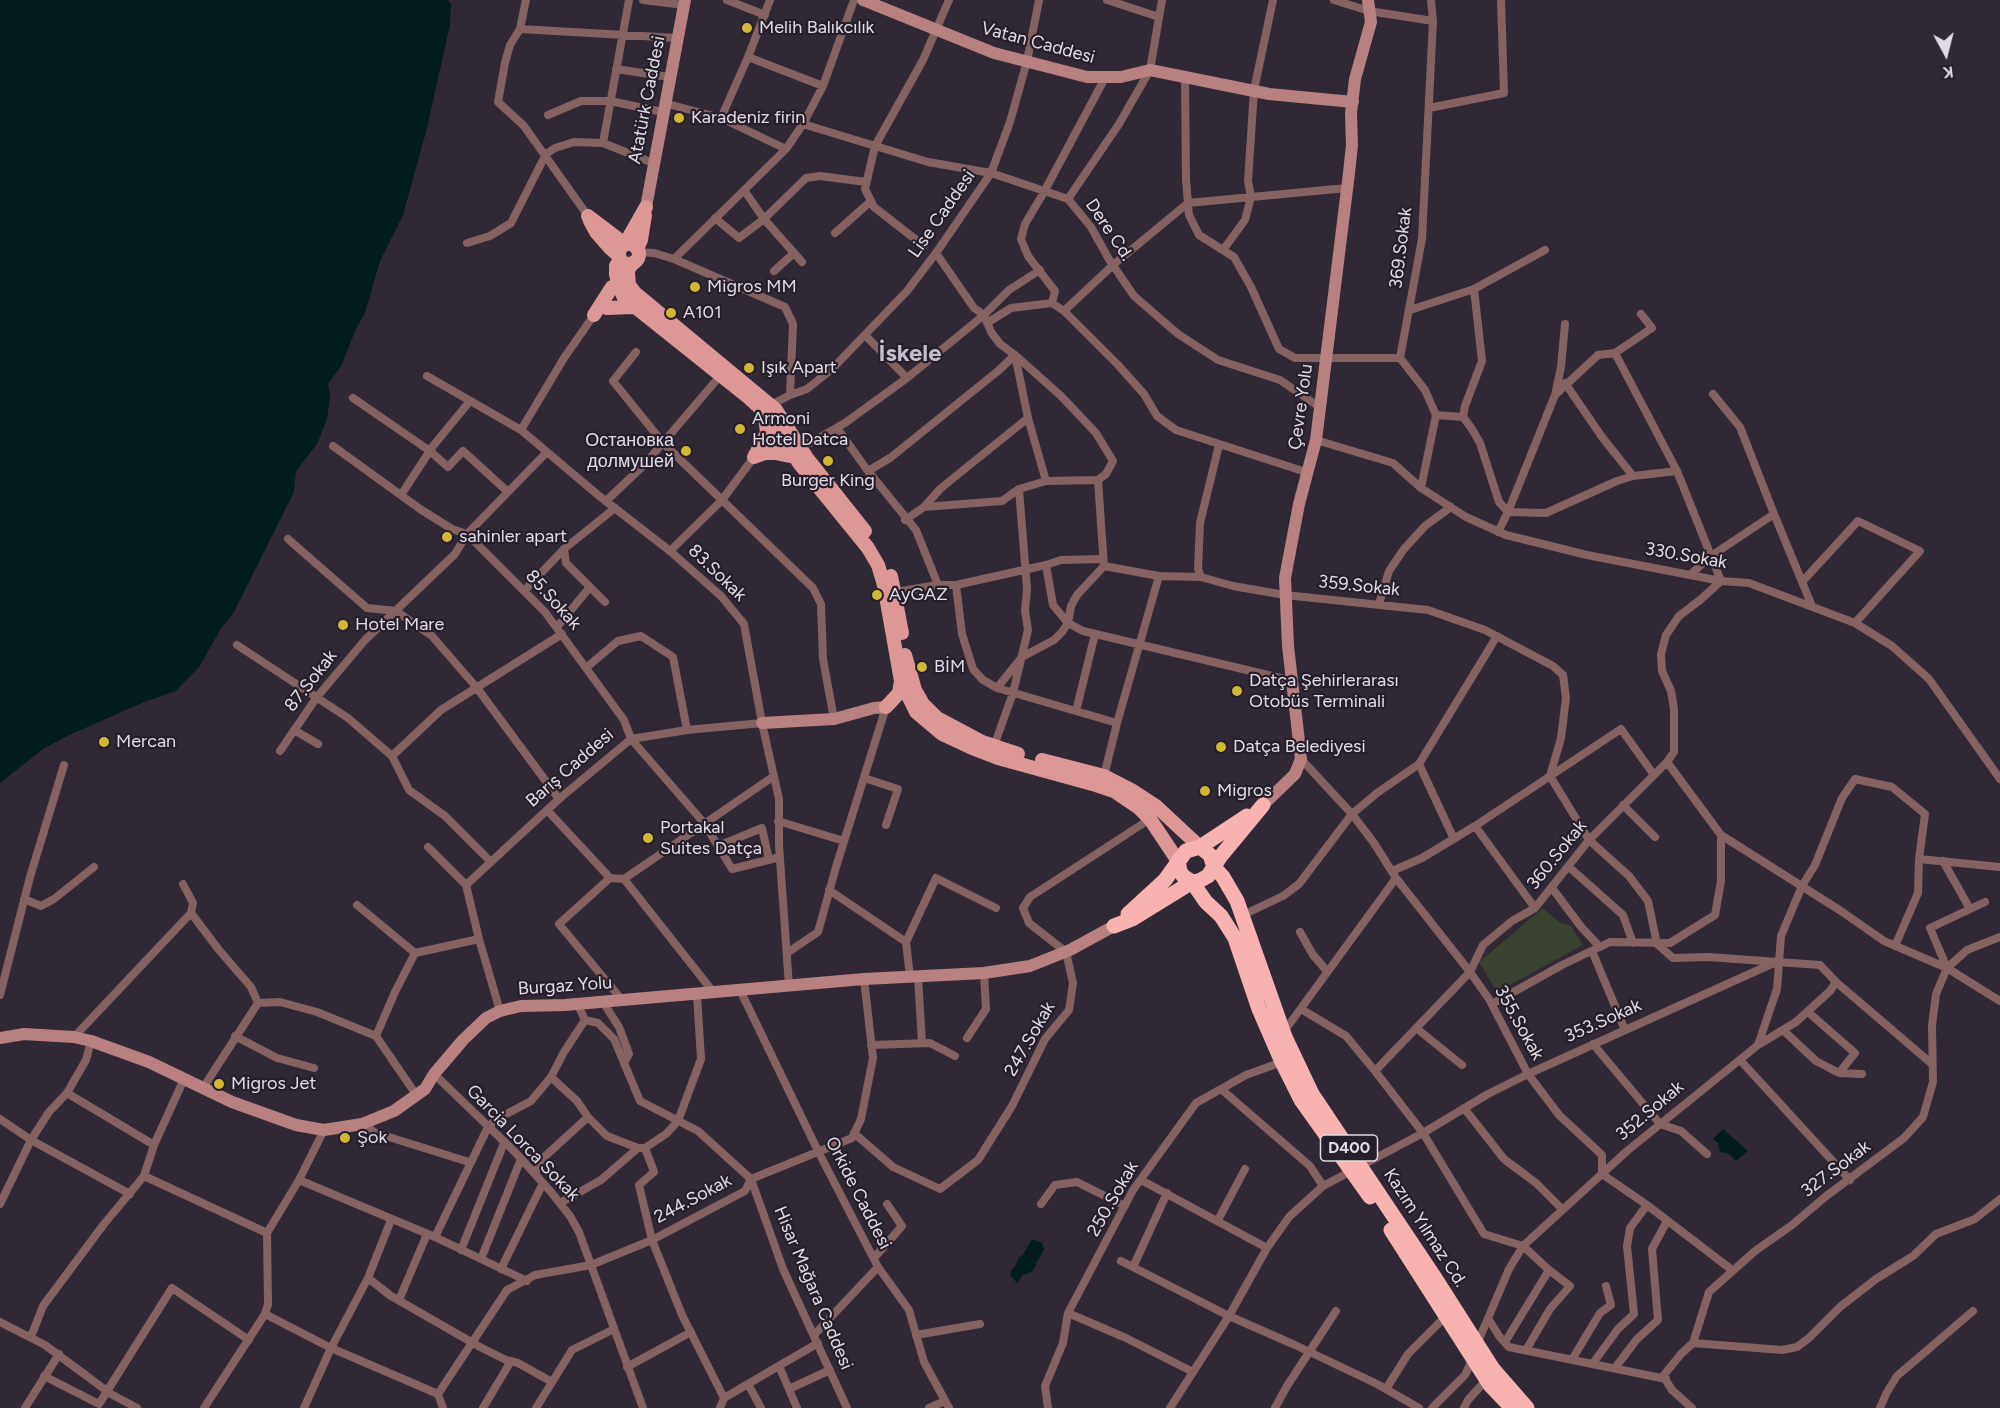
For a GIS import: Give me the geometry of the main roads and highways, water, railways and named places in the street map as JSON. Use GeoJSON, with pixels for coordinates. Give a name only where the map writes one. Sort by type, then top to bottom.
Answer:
{"type":"FeatureCollection","features":[{"type":"Feature","properties":{"kind":"highway"},"geometry":{"type":"LineString","coordinates":[[1263,805],[1204,879],[1192,882],[1132,919],[1114,926],[1165,880],[1186,850],[1200,847],[1263,805]]}},
{"type":"Feature","properties":{"kind":"highway","name":"D400"},"geometry":{"type":"LineString","coordinates":[[1200,847],[1210,855],[1214,867]]}},
{"type":"Feature","properties":{"kind":"highway","name":"D400"},"geometry":{"type":"LineString","coordinates":[[1178,861],[1180,871],[1192,882]]}},
{"type":"Feature","properties":{"kind":"highway","name":"Kazım Yılmaz Cd."},"geometry":{"type":"LineString","coordinates":[[1214,867],[1223,877],[1243,915],[1283,1033],[1312,1094],[1355,1167],[1475,1351],[1486,1379],[1512,1408]]}},
{"type":"Feature","properties":{"kind":"highway","name":"Kazım Yılmaz Cd."},"geometry":{"type":"LineString","coordinates":[[1192,882],[1202,897],[1228,925],[1235,938],[1259,1009],[1301,1100],[1355,1167],[1366,1191],[1446,1316],[1527,1408]]}},
{"type":"Feature","properties":{"kind":"main road"},"geometry":{"type":"LineString","coordinates":[[646,207],[629,254],[616,266],[633,307],[720,376],[768,409]]}},
{"type":"Feature","properties":{"kind":"main road"},"geometry":{"type":"LineString","coordinates":[[588,216],[629,254]]}},
{"type":"Feature","properties":{"kind":"main road"},"geometry":{"type":"LineString","coordinates":[[624,285],[607,308],[594,315],[612,287],[624,285],[635,293],[768,409],[868,548],[878,566],[884,585],[901,681],[916,712],[942,734],[972,748],[998,758],[1114,791],[1139,808],[1150,819],[1178,861]]}},
{"type":"Feature","properties":{"kind":"main road"},"geometry":{"type":"LineString","coordinates":[[607,308],[633,307]]}},
{"type":"Feature","properties":{"kind":"main road"},"geometry":{"type":"LineString","coordinates":[[768,409],[767,433],[754,457],[765,453],[796,450]]}},
{"type":"Feature","properties":{"kind":"main road"},"geometry":{"type":"LineString","coordinates":[[796,450],[820,476],[880,551],[891,573],[906,662],[915,690],[937,718],[994,746],[1104,776],[1156,806],[1200,847]]}},
{"type":"Feature","properties":{"kind":"main road"},"geometry":{"type":"LineString","coordinates":[[901,681],[899,693],[886,707],[916,712]]}},
{"type":"Feature","properties":{"kind":"place","name":"Melih Balıkcılık"},"geometry":{"type":"Point","coordinates":[747,28]}},
{"type":"Feature","properties":{"kind":"place","name":"Karadeniz firin"},"geometry":{"type":"Point","coordinates":[679,118]}},
{"type":"Feature","properties":{"kind":"place","name":"Migros MM"},"geometry":{"type":"Point","coordinates":[695,287]}},
{"type":"Feature","properties":{"kind":"place","name":"A101"},"geometry":{"type":"Point","coordinates":[671,313]}},
{"type":"Feature","properties":{"kind":"place","name":"Işık Apart"},"geometry":{"type":"Point","coordinates":[749,368]}},
{"type":"Feature","properties":{"kind":"place","name":"Armoni Hotel Datca"},"geometry":{"type":"Point","coordinates":[740,429]}},
{"type":"Feature","properties":{"kind":"place","name":"Остановка долмушей"},"geometry":{"type":"Point","coordinates":[686,451]}},
{"type":"Feature","properties":{"kind":"place","name":"Burger King"},"geometry":{"type":"Point","coordinates":[828,461]}},
{"type":"Feature","properties":{"kind":"place","name":"sahinler apart"},"geometry":{"type":"Point","coordinates":[447,537]}},
{"type":"Feature","properties":{"kind":"place","name":"AyGAZ"},"geometry":{"type":"Point","coordinates":[877,595]}},
{"type":"Feature","properties":{"kind":"place","name":"Hotel Mare"},"geometry":{"type":"Point","coordinates":[343,625]}},
{"type":"Feature","properties":{"kind":"place","name":"BİM"},"geometry":{"type":"Point","coordinates":[922,667]}},
{"type":"Feature","properties":{"kind":"place","name":"Datça Şehirlerarası Otobüs Terminali"},"geometry":{"type":"Point","coordinates":[1237,691]}},
{"type":"Feature","properties":{"kind":"place","name":"Mercan"},"geometry":{"type":"Point","coordinates":[104,742]}},
{"type":"Feature","properties":{"kind":"place","name":"Datça Belediyesi"},"geometry":{"type":"Point","coordinates":[1221,747]}},
{"type":"Feature","properties":{"kind":"place","name":"Migros"},"geometry":{"type":"Point","coordinates":[1205,791]}},
{"type":"Feature","properties":{"kind":"place","name":"Portakal Suites Datça"},"geometry":{"type":"Point","coordinates":[648,838]}},
{"type":"Feature","properties":{"kind":"place","name":"Migros Jet"},"geometry":{"type":"Point","coordinates":[219,1084]}},
{"type":"Feature","properties":{"kind":"place","name":"Şok"},"geometry":{"type":"Point","coordinates":[345,1138]}},
{"type":"Feature","properties":{"kind":"district","name":"İskele"},"geometry":{"type":"Point","coordinates":[910,354]}}]}
